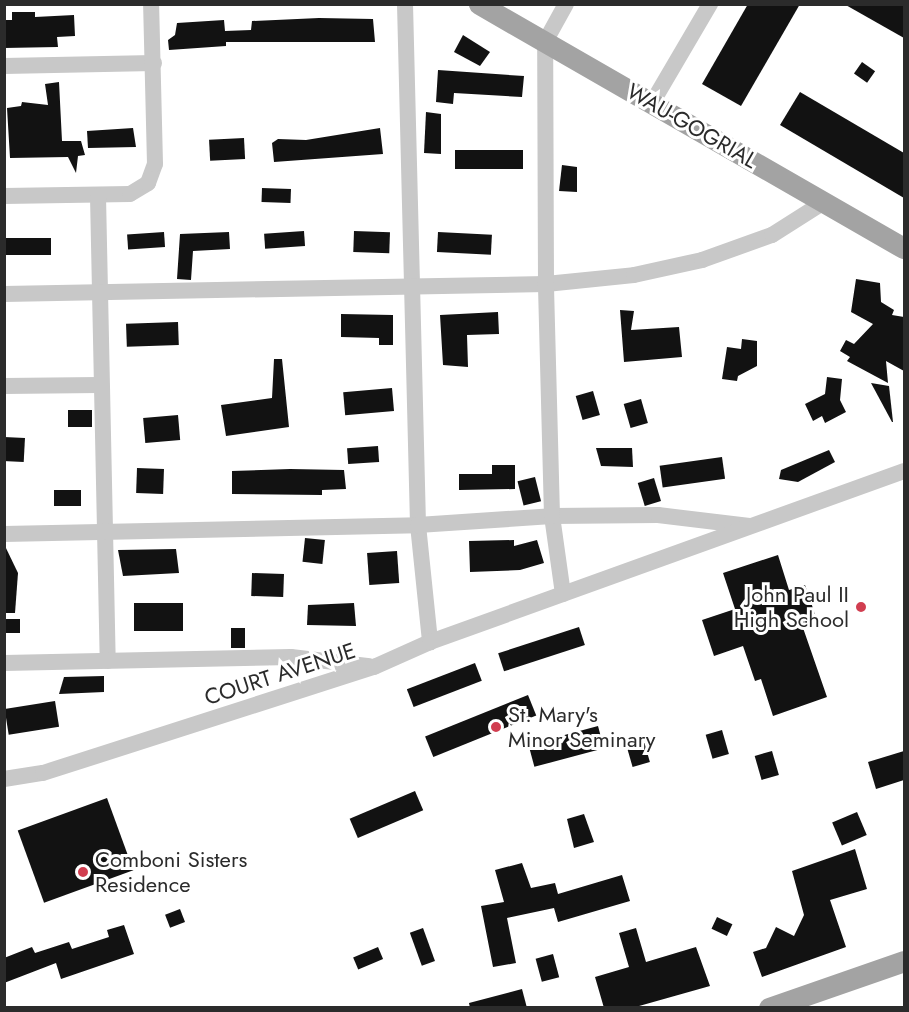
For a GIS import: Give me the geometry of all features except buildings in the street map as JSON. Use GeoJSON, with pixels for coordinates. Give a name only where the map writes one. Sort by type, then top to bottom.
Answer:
{"type":"FeatureCollection","features":[{"type":"Feature","properties":{"kind":"main road","name":"WAU-GOGRIAL"},"geometry":{"type":"LineString","coordinates":[[479,4],[904,248]]}},
{"type":"Feature","properties":{"kind":"main road"},"geometry":{"type":"LineString","coordinates":[[769,1008],[904,961]]}},
{"type":"Feature","properties":{"kind":"street"},"geometry":{"type":"LineString","coordinates":[[4,196],[98,196],[140,190],[153,176],[154,63],[151,4]]}},
{"type":"Feature","properties":{"kind":"street"},"geometry":{"type":"LineString","coordinates":[[405,4],[418,525],[430,642]]}},
{"type":"Feature","properties":{"kind":"street"},"geometry":{"type":"LineString","coordinates":[[563,594],[552,516],[546,284],[545,42],[566,4]]}},
{"type":"Feature","properties":{"kind":"street"},"geometry":{"type":"LineString","coordinates":[[652,103],[710,4]]}},
{"type":"Feature","properties":{"kind":"street"},"geometry":{"type":"LineString","coordinates":[[4,66],[154,63]]}},
{"type":"Feature","properties":{"kind":"street"},"geometry":{"type":"LineString","coordinates":[[98,196],[99,386],[108,661]]}},
{"type":"Feature","properties":{"kind":"street"},"geometry":{"type":"LineString","coordinates":[[4,294],[546,284],[634,275],[702,260],[772,235],[824,202]]}},
{"type":"Feature","properties":{"kind":"street"},"geometry":{"type":"LineString","coordinates":[[4,386],[99,386]]}},
{"type":"Feature","properties":{"kind":"street","name":"COURT AVENUE"},"geometry":{"type":"LineString","coordinates":[[4,779],[43,773],[374,667],[430,642],[904,471]]}},
{"type":"Feature","properties":{"kind":"street"},"geometry":{"type":"LineString","coordinates":[[4,534],[418,525],[552,516],[657,515],[754,527]]}},
{"type":"Feature","properties":{"kind":"street"},"geometry":{"type":"LineString","coordinates":[[4,663],[291,657],[374,667]]}},
{"type":"Feature","properties":{"kind":"place","name":"John Paul II High School"},"geometry":{"type":"Point","coordinates":[861,607]}},
{"type":"Feature","properties":{"kind":"place","name":"St. Mary's Minor Seminary"},"geometry":{"type":"Point","coordinates":[496,727]}},
{"type":"Feature","properties":{"kind":"place","name":"Comboni Sisters Residence"},"geometry":{"type":"Point","coordinates":[83,872]}}]}
